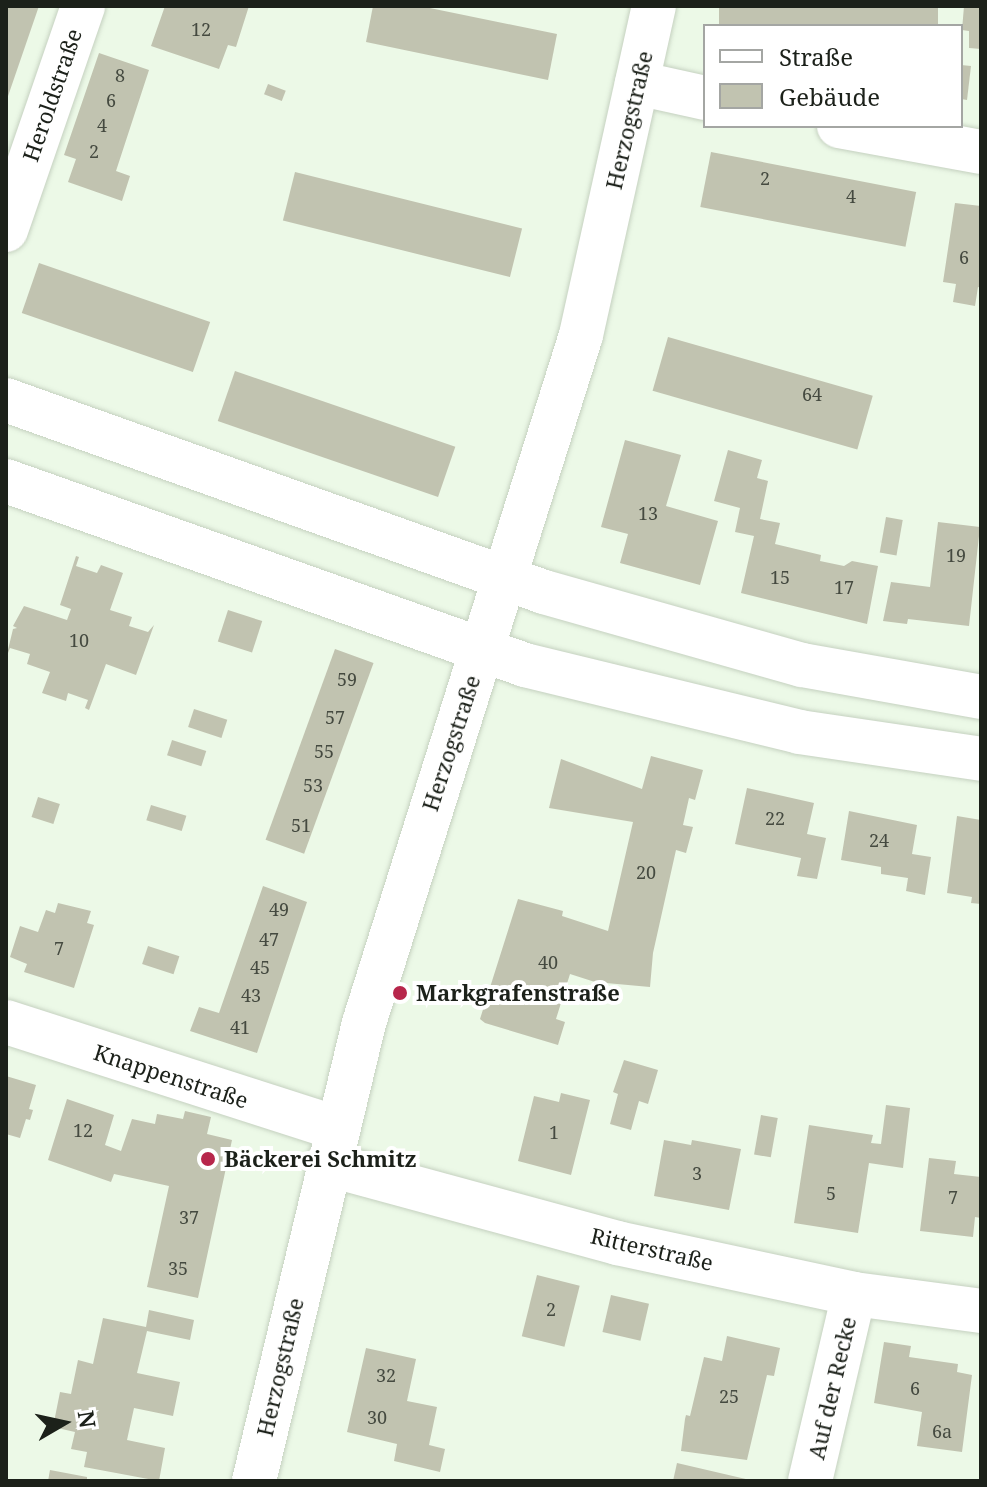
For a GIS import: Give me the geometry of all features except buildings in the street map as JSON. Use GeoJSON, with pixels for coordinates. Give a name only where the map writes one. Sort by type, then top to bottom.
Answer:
{"type":"FeatureCollection","features":[{"type":"Feature","properties":{"kind":"street","name":"Heroldstraße"},"geometry":{"type":"LineString","coordinates":[[6,230],[83,6]]}},
{"type":"Feature","properties":{"kind":"street","name":"Herzogstraße"},"geometry":{"type":"LineString","coordinates":[[254,1481],[332,1146],[418,842],[506,579],[581,335],[654,6]]}},
{"type":"Feature","properties":{"kind":"street"},"geometry":{"type":"LineString","coordinates":[[637,83],[703,98]]}},
{"type":"Feature","properties":{"kind":"street"},"geometry":{"type":"LineString","coordinates":[[850,128],[981,152]]}},
{"type":"Feature","properties":{"kind":"street"},"geometry":{"type":"LineString","coordinates":[[6,400],[506,579],[673,631],[802,665],[981,697]]}},
{"type":"Feature","properties":{"kind":"street"},"geometry":{"type":"LineString","coordinates":[[6,481],[482,652],[654,699],[799,732],[981,759]]}},
{"type":"Feature","properties":{"kind":"street","name":"Knappenstraße"},"geometry":{"type":"LineString","coordinates":[[6,1022],[332,1146]]}},
{"type":"Feature","properties":{"kind":"street","name":"Ritterstraße"},"geometry":{"type":"LineString","coordinates":[[332,1146],[617,1243],[854,1294],[981,1311]]}},
{"type":"Feature","properties":{"kind":"street","name":"Auf der Recke"},"geometry":{"type":"LineString","coordinates":[[810,1481],[854,1294]]}},
{"type":"Feature","properties":{"kind":"place","name":"Markgrafenstraße"},"geometry":{"type":"Point","coordinates":[400,993]}},
{"type":"Feature","properties":{"kind":"place","name":"Bäckerei Schmitz"},"geometry":{"type":"Point","coordinates":[208,1159]}}]}
